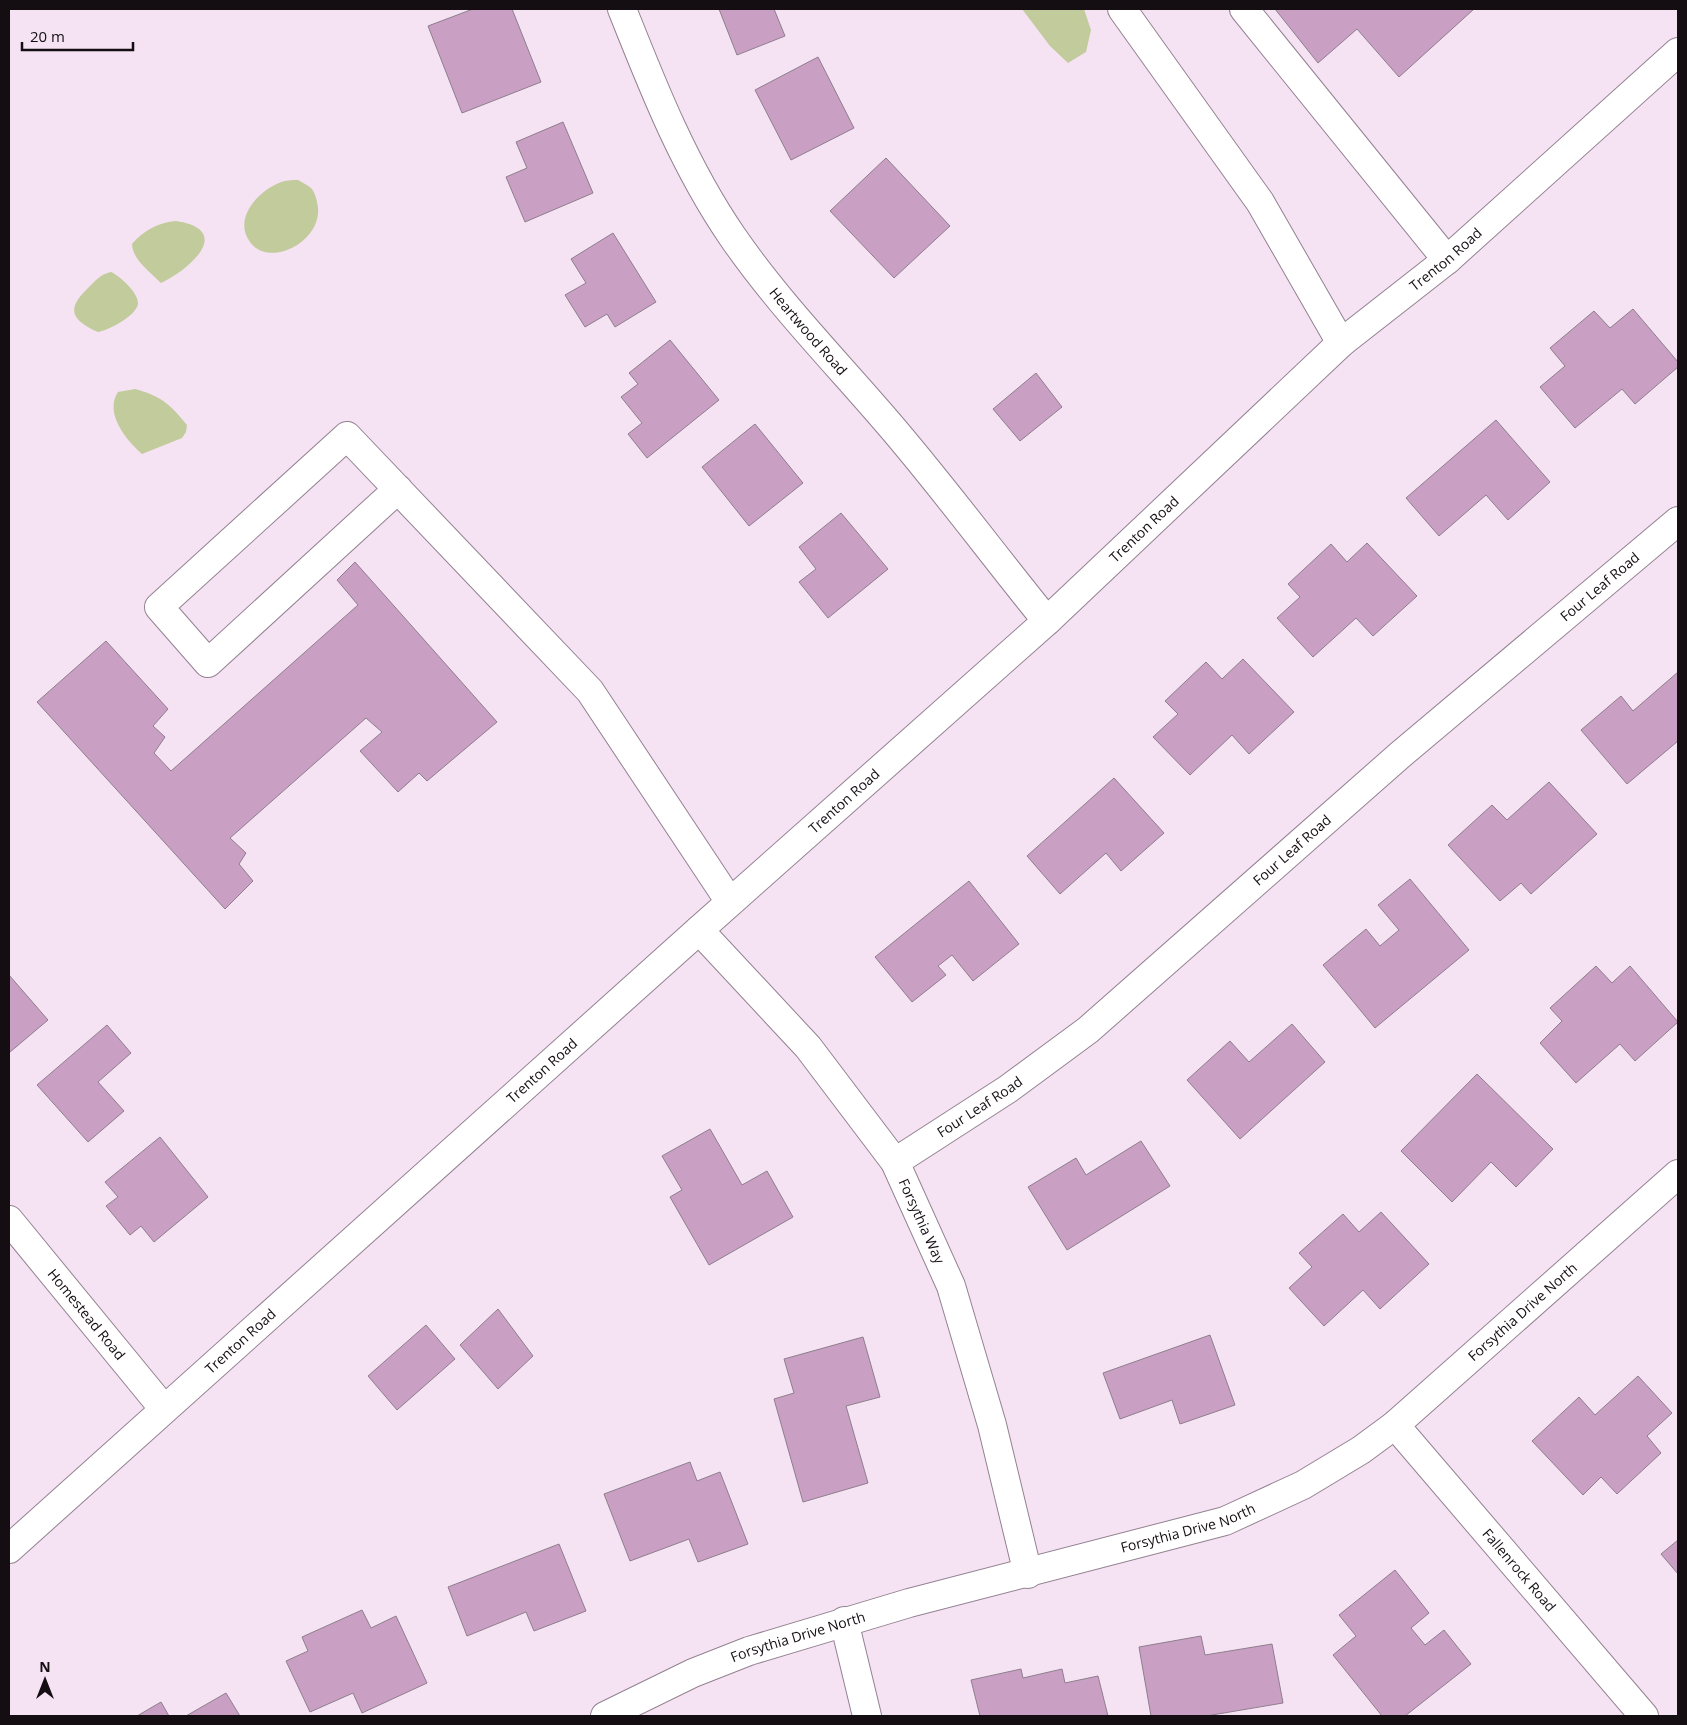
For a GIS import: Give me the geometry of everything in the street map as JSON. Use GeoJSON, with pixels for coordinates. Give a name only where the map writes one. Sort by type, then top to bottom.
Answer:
{"type":"FeatureCollection","features":[{"type":"Feature","properties":{"kind":"street","name":"Heartwood Road"},"geometry":{"type":"LineString","coordinates":[[622,9],[663,112],[690,165],[732,236],[782,300],[891,426],[1047,621]]}},
{"type":"Feature","properties":{"kind":"street"},"geometry":{"type":"LineString","coordinates":[[1122,9],[1260,202],[1341,343]]}},
{"type":"Feature","properties":{"kind":"street"},"geometry":{"type":"LineString","coordinates":[[1244,9],[1447,260]]}},
{"type":"Feature","properties":{"kind":"street","name":"Trenton Road"},"geometry":{"type":"LineString","coordinates":[[9,1550],[730,902],[1047,621],[1341,343],[1447,260],[1678,52]]}},
{"type":"Feature","properties":{"kind":"street"},"geometry":{"type":"LineString","coordinates":[[398,489],[208,664],[159,607],[347,436],[398,489],[590,691],[730,902]]}},
{"type":"Feature","properties":{"kind":"street","name":"Four Leaf Road"},"geometry":{"type":"LineString","coordinates":[[895,1162],[1008,1089],[1088,1030],[1400,755],[1678,521]]}},
{"type":"Feature","properties":{"kind":"street","name":"Forsythia Way"},"geometry":{"type":"LineString","coordinates":[[699,930],[808,1047],[895,1162],[951,1286],[992,1425],[1028,1574]]}},
{"type":"Feature","properties":{"kind":"street","name":"Forsythia Drive North"},"geometry":{"type":"LineString","coordinates":[[605,1716],[693,1674],[749,1651],[844,1621],[1225,1522],[1303,1486],[1361,1450],[1395,1425],[1678,1174]]}},
{"type":"Feature","properties":{"kind":"street","name":"Homestead Road"},"geometry":{"type":"LineString","coordinates":[[9,1220],[164,1409]]}},
{"type":"Feature","properties":{"kind":"street","name":"Fallenrock Road"},"geometry":{"type":"LineString","coordinates":[[1395,1425],[1644,1716]]}},
{"type":"Feature","properties":{"kind":"street"},"geometry":{"type":"LineString","coordinates":[[844,1621],[867,1716]]}},
{"type":"Feature","properties":{"kind":"green space"},"geometry":{"type":"Polygon","coordinates":[[[1022,9],[1084,9],[1091,30],[1086,52],[1068,63],[1050,46],[1022,9]]]}},
{"type":"Feature","properties":{"kind":"green space"},"geometry":{"type":"Polygon","coordinates":[[[298,180],[311,188],[317,202],[318,215],[314,228],[295,246],[283,251],[270,253],[259,250],[250,242],[245,233],[244,224],[250,207],[271,187],[284,181],[298,180]]]}},
{"type":"Feature","properties":{"kind":"green space"},"geometry":{"type":"Polygon","coordinates":[[[176,221],[193,226],[202,233],[205,241],[194,260],[161,283],[135,255],[132,244],[152,228],[176,221]]]}},
{"type":"Feature","properties":{"kind":"green space"},"geometry":{"type":"Polygon","coordinates":[[[111,272],[124,281],[132,290],[138,304],[136,309],[127,318],[98,332],[77,318],[74,312],[75,307],[82,294],[94,282],[101,276],[111,272]]]}},
{"type":"Feature","properties":{"kind":"green space"},"geometry":{"type":"Polygon","coordinates":[[[135,389],[158,398],[175,412],[187,425],[186,432],[182,438],[142,454],[136,448],[119,426],[114,409],[114,400],[118,392],[135,389]]]}},
{"type":"Feature","properties":{"kind":"building"},"geometry":{"type":"Polygon","coordinates":[[[473,9],[512,9],[541,82],[462,113],[428,26],[473,9]]]}},
{"type":"Feature","properties":{"kind":"building"},"geometry":{"type":"Polygon","coordinates":[[[719,9],[774,9],[785,36],[737,55],[719,9]]]}},
{"type":"Feature","properties":{"kind":"building"},"geometry":{"type":"Polygon","coordinates":[[[1275,9],[1474,9],[1399,77],[1357,29],[1318,63],[1275,9]]]}},
{"type":"Feature","properties":{"kind":"building"},"geometry":{"type":"Polygon","coordinates":[[[818,57],[854,128],[791,160],[755,90],[818,57]]]}},
{"type":"Feature","properties":{"kind":"building"},"geometry":{"type":"Polygon","coordinates":[[[563,122],[593,193],[525,222],[506,177],[527,168],[516,142],[563,122]]]}},
{"type":"Feature","properties":{"kind":"building"},"geometry":{"type":"Polygon","coordinates":[[[886,158],[950,226],[894,278],[830,211],[886,158]]]}},
{"type":"Feature","properties":{"kind":"building"},"geometry":{"type":"Polygon","coordinates":[[[613,233],[656,302],[615,327],[607,314],[585,327],[565,295],[586,283],[571,259],[613,233]]]}},
{"type":"Feature","properties":{"kind":"building"},"geometry":{"type":"Polygon","coordinates":[[[1633,309],[1678,362],[1678,367],[1635,404],[1622,389],[1575,428],[1540,387],[1565,366],[1550,348],[1594,311],[1610,328],[1633,309]]]}},
{"type":"Feature","properties":{"kind":"building"},"geometry":{"type":"Polygon","coordinates":[[[670,340],[719,400],[647,458],[628,434],[642,423],[621,397],[638,384],[629,373],[670,340]]]}},
{"type":"Feature","properties":{"kind":"building"},"geometry":{"type":"Polygon","coordinates":[[[1036,373],[1062,407],[1020,441],[993,409],[1036,373]]]}},
{"type":"Feature","properties":{"kind":"building"},"geometry":{"type":"Polygon","coordinates":[[[1496,420],[1550,482],[1508,520],[1486,495],[1439,536],[1406,498],[1496,420]]]}},
{"type":"Feature","properties":{"kind":"building"},"geometry":{"type":"Polygon","coordinates":[[[755,424],[803,483],[749,526],[702,467],[755,424]]]}},
{"type":"Feature","properties":{"kind":"building"},"geometry":{"type":"Polygon","coordinates":[[[841,513],[888,569],[828,618],[799,582],[816,569],[799,547],[841,513]]]}},
{"type":"Feature","properties":{"kind":"building"},"geometry":{"type":"Polygon","coordinates":[[[1367,543],[1417,596],[1373,636],[1356,618],[1313,657],[1277,618],[1300,597],[1288,584],[1331,544],[1347,562],[1367,543]]]}},
{"type":"Feature","properties":{"kind":"building"},"geometry":{"type":"Polygon","coordinates":[[[355,562],[497,722],[427,781],[419,773],[398,792],[360,751],[382,732],[366,718],[230,838],[246,853],[239,864],[253,881],[225,909],[37,702],[106,641],[168,709],[153,726],[165,737],[154,753],[171,771],[358,605],[337,580],[355,562]]]}},
{"type":"Feature","properties":{"kind":"building"},"geometry":{"type":"Polygon","coordinates":[[[1243,659],[1294,712],[1249,754],[1232,735],[1190,775],[1153,737],[1178,714],[1165,701],[1206,662],[1222,679],[1243,659]]]}},
{"type":"Feature","properties":{"kind":"building"},"geometry":{"type":"Polygon","coordinates":[[[1678,672],[1678,741],[1627,784],[1581,730],[1621,696],[1633,711],[1678,672]]]}},
{"type":"Feature","properties":{"kind":"building"},"geometry":{"type":"Polygon","coordinates":[[[1114,778],[1164,833],[1121,871],[1106,853],[1060,894],[1027,856],[1114,778]]]}},
{"type":"Feature","properties":{"kind":"building"},"geometry":{"type":"Polygon","coordinates":[[[1549,782],[1597,834],[1531,894],[1521,883],[1500,901],[1448,845],[1492,805],[1507,820],[1549,782]]]}},
{"type":"Feature","properties":{"kind":"building"},"geometry":{"type":"Polygon","coordinates":[[[1410,879],[1469,950],[1375,1028],[1323,965],[1366,929],[1380,946],[1399,930],[1378,905],[1410,879]]]}},
{"type":"Feature","properties":{"kind":"building"},"geometry":{"type":"Polygon","coordinates":[[[969,881],[1019,944],[973,981],[952,955],[938,966],[946,975],[912,1002],[875,957],[969,881]]]}},
{"type":"Feature","properties":{"kind":"building"},"geometry":{"type":"Polygon","coordinates":[[[1596,966],[1612,983],[1630,966],[1678,1022],[1635,1061],[1620,1044],[1576,1083],[1540,1043],[1562,1021],[1550,1008],[1596,966]]]}},
{"type":"Feature","properties":{"kind":"building"},"geometry":{"type":"Polygon","coordinates":[[[9,975],[48,1020],[10,1052],[9,1050],[9,975]]]}},
{"type":"Feature","properties":{"kind":"building"},"geometry":{"type":"Polygon","coordinates":[[[1292,1024],[1325,1062],[1240,1139],[1187,1080],[1230,1041],[1249,1062],[1292,1024]]]}},
{"type":"Feature","properties":{"kind":"building"},"geometry":{"type":"Polygon","coordinates":[[[107,1025],[131,1053],[98,1082],[124,1111],[88,1142],[37,1085],[107,1025]]]}},
{"type":"Feature","properties":{"kind":"building"},"geometry":{"type":"Polygon","coordinates":[[[1477,1074],[1553,1149],[1516,1187],[1491,1162],[1452,1202],[1401,1151],[1477,1074]]]}},
{"type":"Feature","properties":{"kind":"building"},"geometry":{"type":"Polygon","coordinates":[[[710,1129],[742,1185],[767,1171],[793,1217],[709,1265],[670,1197],[682,1190],[662,1156],[710,1129]]]}},
{"type":"Feature","properties":{"kind":"building"},"geometry":{"type":"Polygon","coordinates":[[[160,1137],[208,1197],[154,1242],[141,1226],[130,1235],[106,1206],[118,1197],[105,1182],[160,1137]]]}},
{"type":"Feature","properties":{"kind":"building"},"geometry":{"type":"Polygon","coordinates":[[[1141,1141],[1170,1186],[1067,1250],[1028,1187],[1076,1158],[1086,1175],[1141,1141]]]}},
{"type":"Feature","properties":{"kind":"building"},"geometry":{"type":"Polygon","coordinates":[[[1381,1212],[1429,1264],[1380,1309],[1363,1290],[1324,1326],[1289,1288],[1312,1267],[1299,1253],[1343,1214],[1359,1232],[1381,1212]]]}},
{"type":"Feature","properties":{"kind":"building"},"geometry":{"type":"Polygon","coordinates":[[[498,1309],[533,1356],[498,1389],[460,1345],[498,1309]]]}},
{"type":"Feature","properties":{"kind":"building"},"geometry":{"type":"Polygon","coordinates":[[[426,1325],[455,1359],[397,1410],[368,1376],[426,1325]]]}},
{"type":"Feature","properties":{"kind":"building"},"geometry":{"type":"Polygon","coordinates":[[[1210,1335],[1235,1405],[1180,1424],[1172,1400],[1120,1419],[1103,1373],[1210,1335]]]}},
{"type":"Feature","properties":{"kind":"building"},"geometry":{"type":"Polygon","coordinates":[[[863,1337],[880,1397],[846,1406],[868,1483],[803,1502],[774,1399],[794,1393],[784,1359],[863,1337]]]}},
{"type":"Feature","properties":{"kind":"building"},"geometry":{"type":"Polygon","coordinates":[[[1638,1376],[1672,1413],[1647,1436],[1661,1453],[1617,1494],[1601,1477],[1583,1495],[1532,1441],[1579,1397],[1595,1415],[1638,1376]]]}},
{"type":"Feature","properties":{"kind":"building"},"geometry":{"type":"Polygon","coordinates":[[[690,1462],[697,1481],[720,1472],[748,1544],[698,1562],[689,1539],[630,1561],[604,1494],[690,1462]]]}},
{"type":"Feature","properties":{"kind":"building"},"geometry":{"type":"Polygon","coordinates":[[[1678,1540],[1678,1574],[1661,1554],[1678,1540]]]}},
{"type":"Feature","properties":{"kind":"building"},"geometry":{"type":"Polygon","coordinates":[[[559,1544],[586,1611],[534,1631],[526,1612],[467,1636],[448,1587],[559,1544]]]}},
{"type":"Feature","properties":{"kind":"building"},"geometry":{"type":"Polygon","coordinates":[[[1395,1570],[1429,1613],[1411,1628],[1425,1645],[1444,1630],[1471,1664],[1405,1716],[1382,1716],[1333,1655],[1356,1636],[1339,1615],[1395,1570]]]}},
{"type":"Feature","properties":{"kind":"building"},"geometry":{"type":"Polygon","coordinates":[[[362,1610],[371,1628],[396,1616],[427,1683],[362,1713],[353,1693],[310,1712],[286,1661],[308,1651],[302,1637],[362,1610]]]}},
{"type":"Feature","properties":{"kind":"building"},"geometry":{"type":"Polygon","coordinates":[[[1201,1636],[1205,1655],[1272,1644],[1283,1703],[1206,1716],[1151,1716],[1139,1647],[1201,1636]]]}},
{"type":"Feature","properties":{"kind":"building"},"geometry":{"type":"Polygon","coordinates":[[[1021,1669],[1023,1678],[1062,1669],[1065,1683],[1098,1676],[1108,1716],[980,1716],[971,1680],[1021,1669]]]}},
{"type":"Feature","properties":{"kind":"building"},"geometry":{"type":"Polygon","coordinates":[[[226,1693],[240,1716],[186,1716],[226,1693]]]}},
{"type":"Feature","properties":{"kind":"building"},"geometry":{"type":"Polygon","coordinates":[[[161,1702],[169,1716],[137,1716],[161,1702]]]}}]}
